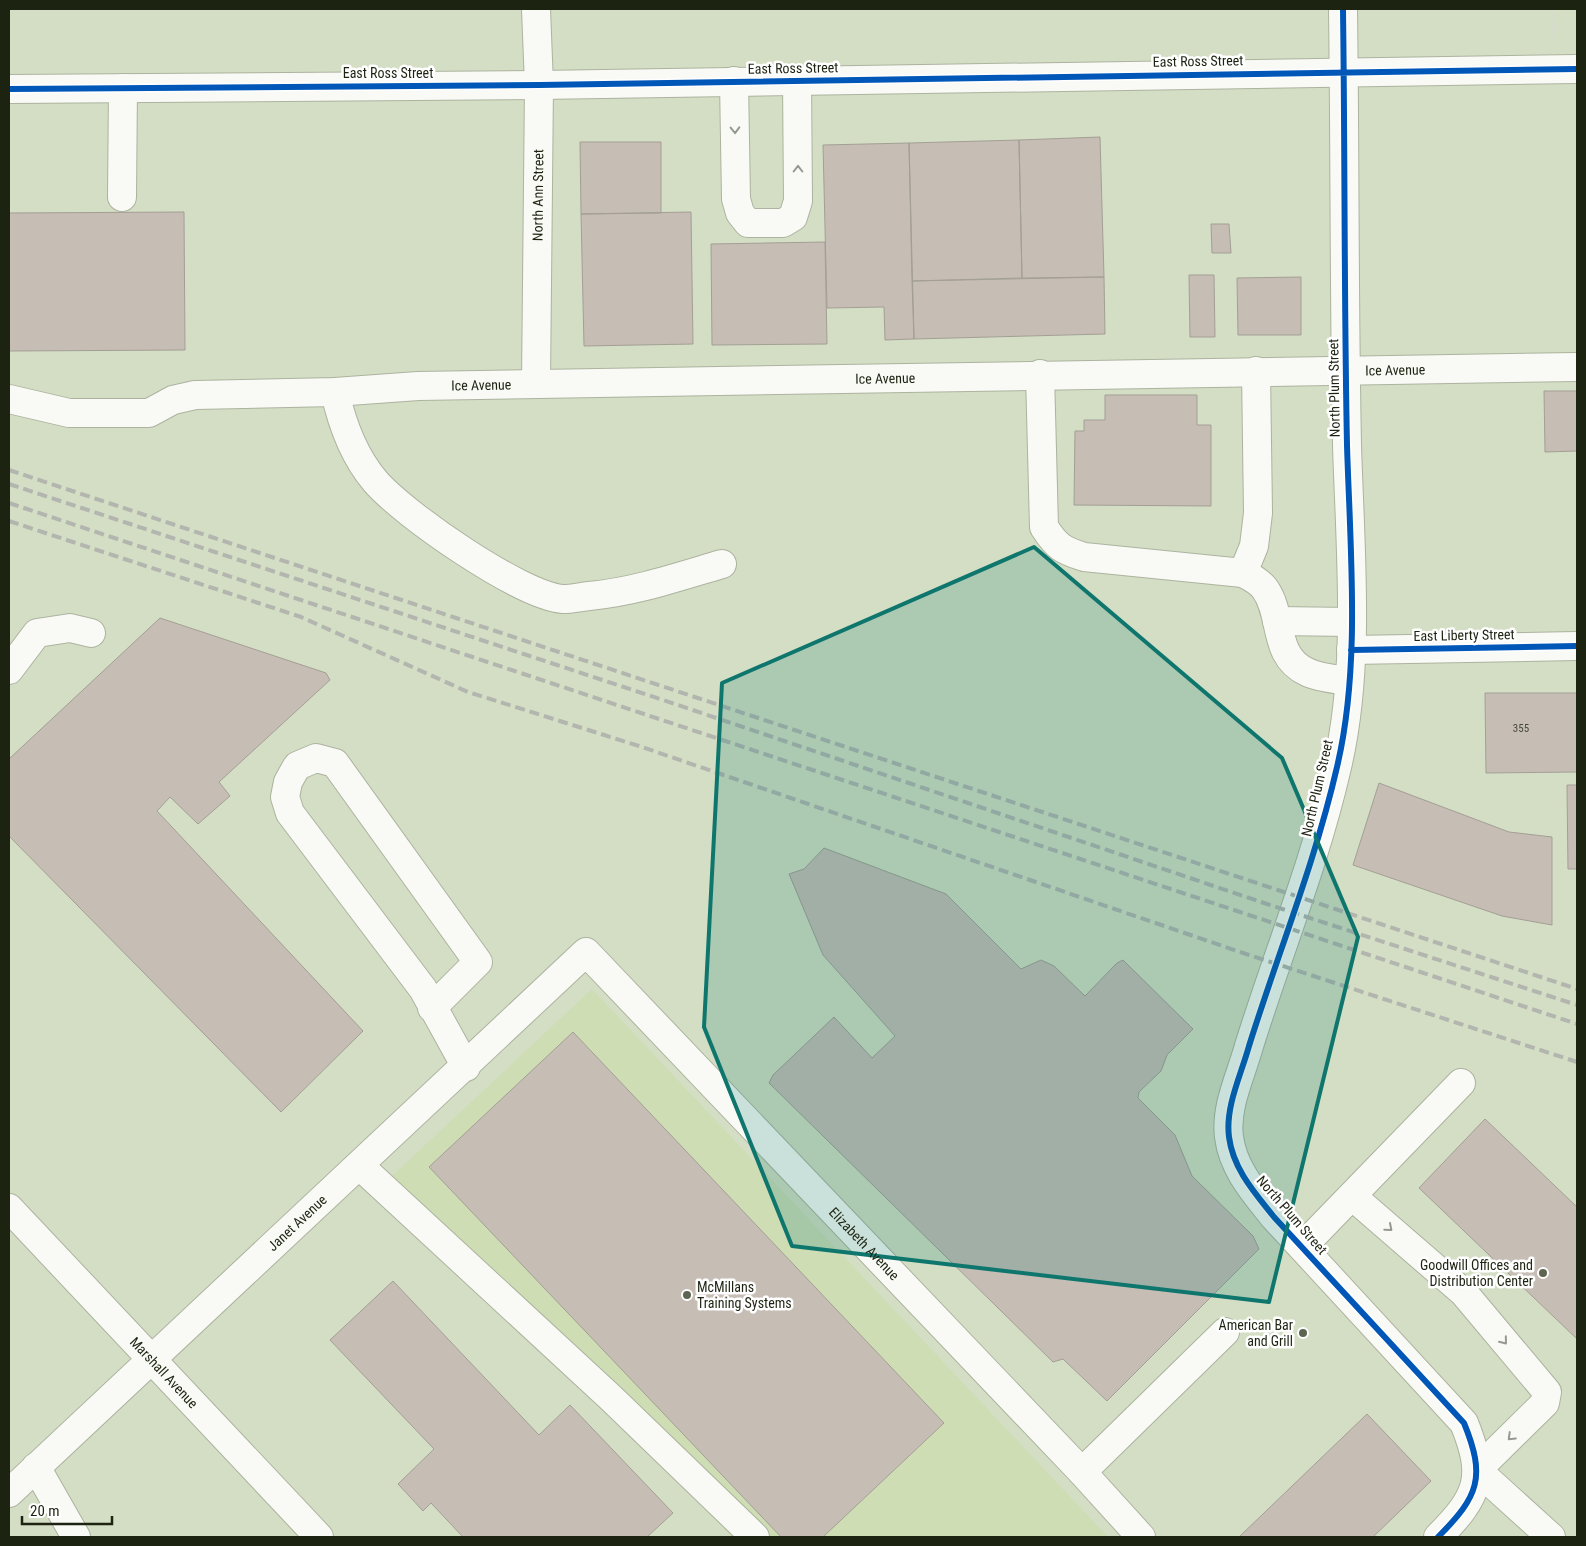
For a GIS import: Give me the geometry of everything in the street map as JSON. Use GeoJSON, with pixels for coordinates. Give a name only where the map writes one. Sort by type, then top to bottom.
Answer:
{"type":"FeatureCollection","features":[{"type":"Feature","properties":{"kind":"street","name":"North Ann Street"},"geometry":{"type":"LineString","coordinates":[[536,9],[539,85],[536,383]]}},
{"type":"Feature","properties":{"kind":"street","name":"North Plum Street"},"geometry":{"type":"LineString","coordinates":[[1343,9],[1346,370],[1351,622],[1349,681],[1338,762],[1322,832],[1258,1019],[1231,1108],[1228,1124],[1234,1156],[1246,1181],[1302,1247],[1464,1423],[1474,1449],[1477,1470],[1476,1487],[1472,1496],[1438,1537]]}},
{"type":"Feature","properties":{"kind":"street","name":"East Ross Street"},"geometry":{"type":"LineString","coordinates":[[9,89],[539,85],[1344,71],[1577,69]]}},
{"type":"Feature","properties":{"kind":"street"},"geometry":{"type":"LineString","coordinates":[[734,81],[736,199],[740,213],[748,223],[783,223],[793,217],[798,201],[797,80]]}},
{"type":"Feature","properties":{"kind":"street"},"geometry":{"type":"LineString","coordinates":[[122,197],[123,88]]}},
{"type":"Feature","properties":{"kind":"street","name":"Ice Avenue"},"geometry":{"type":"LineString","coordinates":[[9,399],[69,413],[149,412],[173,400],[195,395],[335,392],[418,386],[1040,374],[1577,367]]}},
{"type":"Feature","properties":{"kind":"street"},"geometry":{"type":"LineString","coordinates":[[1243,573],[1254,546],[1258,513],[1256,371]]}},
{"type":"Feature","properties":{"kind":"street"},"geometry":{"type":"LineString","coordinates":[[1040,374],[1044,527],[1055,544],[1066,552],[1084,557],[1243,573],[1264,587],[1270,598],[1283,648],[1297,666],[1309,673],[1349,681]]}},
{"type":"Feature","properties":{"kind":"street"},"geometry":{"type":"LineString","coordinates":[[335,392],[341,421],[356,454],[375,481],[408,513],[504,576],[537,594],[563,599],[619,593],[722,564]]}},
{"type":"Feature","properties":{"kind":"street"},"geometry":{"type":"LineString","coordinates":[[1276,621],[1351,622]]}},
{"type":"Feature","properties":{"kind":"street"},"geometry":{"type":"LineString","coordinates":[[9,670],[37,633],[70,628],[91,633]]}},
{"type":"Feature","properties":{"kind":"street","name":"East Liberty Street"},"geometry":{"type":"LineString","coordinates":[[1351,650],[1577,646]]}},
{"type":"Feature","properties":{"kind":"street"},"geometry":{"type":"LineString","coordinates":[[432,1008],[478,962],[335,763],[316,758],[297,766],[288,782],[285,797],[290,813],[423,989],[432,1008],[466,1067]]}},
{"type":"Feature","properties":{"kind":"street","name":"Janet Avenue"},"geometry":{"type":"LineString","coordinates":[[9,1493],[466,1067],[586,952]]}},
{"type":"Feature","properties":{"kind":"street","name":"Elizabeth Avenue"},"geometry":{"type":"LineString","coordinates":[[586,952],[1082,1472],[1140,1537]]}},
{"type":"Feature","properties":{"kind":"street"},"geometry":{"type":"LineString","coordinates":[[1302,1247],[1461,1083]]}},
{"type":"Feature","properties":{"kind":"street"},"geometry":{"type":"LineString","coordinates":[[360,1166],[611,1398],[755,1537]]}},
{"type":"Feature","properties":{"kind":"street"},"geometry":{"type":"LineString","coordinates":[[1352,1196],[1464,1292],[1547,1392],[1545,1403],[1477,1470],[1551,1537]]}},
{"type":"Feature","properties":{"kind":"street","name":"Marshall Avenue"},"geometry":{"type":"LineString","coordinates":[[9,1208],[319,1537]]}},
{"type":"Feature","properties":{"kind":"street"},"geometry":{"type":"LineString","coordinates":[[1082,1472],[1225,1332]]}},
{"type":"Feature","properties":{"kind":"street"},"geometry":{"type":"LineString","coordinates":[[36,1467],[76,1537]]}},
{"type":"Feature","properties":{"kind":"highlighted area"},"geometry":{"type":"Polygon","coordinates":[[[1034,547],[1282,758],[1358,937],[1269,1302],[792,1246],[704,1027],[722,683],[1034,547]]]}},
{"type":"Feature","properties":{"kind":"shaded area","name":"McMillans Training Systems"},"geometry":{"type":"Polygon","coordinates":[[[592,989],[1108,1537],[732,1537],[392,1176],[592,989]]]}},
{"type":"Feature","properties":{"kind":"building"},"geometry":{"type":"Polygon","coordinates":[[[1100,137],[1104,277],[1022,278],[1019,140],[1100,137]]]}},
{"type":"Feature","properties":{"kind":"building"},"geometry":{"type":"Polygon","coordinates":[[[1019,140],[1022,278],[912,281],[909,143],[1019,140]]]}},
{"type":"Feature","properties":{"kind":"building"},"geometry":{"type":"Polygon","coordinates":[[[580,142],[661,142],[661,213],[581,214],[580,142]]]}},
{"type":"Feature","properties":{"kind":"building"},"geometry":{"type":"Polygon","coordinates":[[[909,143],[914,339],[885,340],[884,307],[827,308],[823,145],[909,143]]]}},
{"type":"Feature","properties":{"kind":"building"},"geometry":{"type":"Polygon","coordinates":[[[184,212],[185,350],[9,351],[9,213],[184,212]]]}},
{"type":"Feature","properties":{"kind":"building"},"geometry":{"type":"Polygon","coordinates":[[[691,212],[693,344],[584,346],[581,214],[691,212]]]}},
{"type":"Feature","properties":{"kind":"building"},"geometry":{"type":"Polygon","coordinates":[[[1211,224],[1229,224],[1231,253],[1212,253],[1211,224]]]}},
{"type":"Feature","properties":{"kind":"building"},"geometry":{"type":"Polygon","coordinates":[[[825,242],[827,344],[712,345],[711,244],[825,242]]]}},
{"type":"Feature","properties":{"kind":"building"},"geometry":{"type":"Polygon","coordinates":[[[1189,275],[1214,275],[1215,337],[1190,337],[1189,275]]]}},
{"type":"Feature","properties":{"kind":"building"},"geometry":{"type":"Polygon","coordinates":[[[1104,277],[1105,334],[914,339],[912,281],[1104,277]]]}},
{"type":"Feature","properties":{"kind":"building"},"geometry":{"type":"Polygon","coordinates":[[[1301,277],[1301,335],[1238,335],[1237,278],[1301,277]]]}},
{"type":"Feature","properties":{"kind":"building"},"geometry":{"type":"Polygon","coordinates":[[[1544,391],[1577,391],[1577,451],[1545,452],[1544,391]]]}},
{"type":"Feature","properties":{"kind":"building"},"geometry":{"type":"Polygon","coordinates":[[[1105,395],[1197,395],[1197,425],[1211,425],[1211,506],[1074,505],[1075,431],[1084,431],[1084,420],[1105,420],[1105,395]]]}},
{"type":"Feature","properties":{"kind":"building"},"geometry":{"type":"Polygon","coordinates":[[[160,618],[326,673],[330,680],[219,782],[230,796],[198,824],[170,797],[157,811],[363,1031],[281,1112],[9,836],[9,759],[160,618]]]}},
{"type":"Feature","properties":{"kind":"building"},"geometry":{"type":"Polygon","coordinates":[[[1485,693],[1577,693],[1577,772],[1486,773],[1485,693]]]}},
{"type":"Feature","properties":{"kind":"building"},"geometry":{"type":"Polygon","coordinates":[[[1379,783],[1509,832],[1552,837],[1552,925],[1502,916],[1353,865],[1379,783]]]}},
{"type":"Feature","properties":{"kind":"building"},"geometry":{"type":"Polygon","coordinates":[[[1567,785],[1577,785],[1577,869],[1568,869],[1567,785]]]}},
{"type":"Feature","properties":{"kind":"building"},"geometry":{"type":"Polygon","coordinates":[[[824,848],[946,894],[1021,969],[1041,960],[1054,966],[1085,996],[1117,963],[1123,960],[1193,1029],[1167,1055],[1161,1071],[1139,1092],[1138,1098],[1175,1135],[1192,1176],[1253,1236],[1259,1249],[1107,1401],[1063,1359],[1053,1362],[769,1083],[773,1075],[834,1017],[872,1058],[895,1036],[823,955],[789,874],[804,869],[824,848]]]}},
{"type":"Feature","properties":{"kind":"building","name":"McMillans Training Systems"},"geometry":{"type":"Polygon","coordinates":[[[573,1032],[944,1423],[823,1537],[781,1537],[429,1167],[573,1032]]]}},
{"type":"Feature","properties":{"kind":"building","name":"Goodwill Offices and Distribution Center"},"geometry":{"type":"Polygon","coordinates":[[[1485,1119],[1577,1207],[1577,1339],[1419,1188],[1485,1119]]]}},
{"type":"Feature","properties":{"kind":"building"},"geometry":{"type":"Polygon","coordinates":[[[393,1281],[539,1435],[570,1405],[673,1513],[647,1537],[463,1537],[431,1503],[423,1511],[398,1484],[434,1449],[330,1340],[393,1281]]]}},
{"type":"Feature","properties":{"kind":"building"},"geometry":{"type":"Polygon","coordinates":[[[1367,1414],[1431,1481],[1373,1537],[1239,1537],[1367,1414]]]}},
{"type":"Feature","properties":{"kind":"railway"},"geometry":{"type":"LineString","coordinates":[[9,470],[1577,989]]}},
{"type":"Feature","properties":{"kind":"railway"},"geometry":{"type":"LineString","coordinates":[[9,484],[660,699],[1264,903],[1577,1005]]}},
{"type":"Feature","properties":{"kind":"railway"},"geometry":{"type":"LineString","coordinates":[[9,503],[1577,1024]]}},
{"type":"Feature","properties":{"kind":"railway"},"geometry":{"type":"LineString","coordinates":[[9,521],[301,617],[468,692],[639,746],[1243,953],[1577,1062]]}},
{"type":"Feature","properties":{"kind":"cycle path"},"geometry":{"type":"LineString","coordinates":[[1343,9],[1346,390],[1352,607],[1349,689],[1337,767],[1328,803],[1307,873],[1234,1091],[1228,1126],[1231,1149],[1235,1160],[1252,1190],[1274,1217],[1464,1423],[1475,1458],[1475,1485],[1462,1509],[1452,1523],[1438,1537]]}},
{"type":"Feature","properties":{"kind":"cycle path"},"geometry":{"type":"LineString","coordinates":[[9,89],[539,85],[1577,69]]}},
{"type":"Feature","properties":{"kind":"cycle path"},"geometry":{"type":"LineString","coordinates":[[1351,650],[1577,646]]}},
{"type":"Feature","properties":{"kind":"place","name":"Goodwill Offices and Distribution Center"},"geometry":{"type":"Point","coordinates":[1543,1273]}},
{"type":"Feature","properties":{"kind":"place","name":"McMillans Training Systems"},"geometry":{"type":"Point","coordinates":[687,1295]}},
{"type":"Feature","properties":{"kind":"place","name":"American Bar and Grill"},"geometry":{"type":"Point","coordinates":[1303,1333]}}]}
